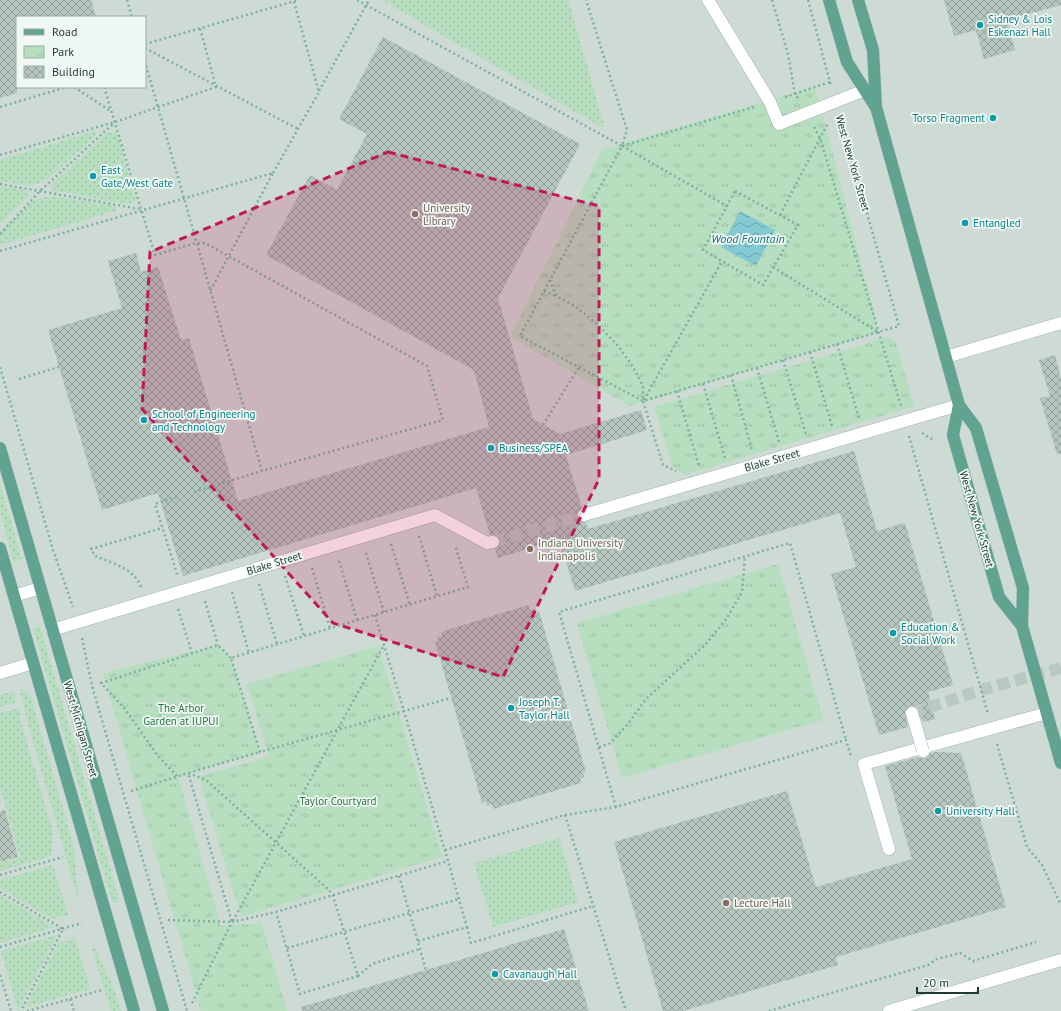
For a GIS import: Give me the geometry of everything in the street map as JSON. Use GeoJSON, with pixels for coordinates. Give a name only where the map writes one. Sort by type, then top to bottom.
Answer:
{"type":"FeatureCollection","features":[{"type":"Feature","properties":{"kind":"main road","name":"West New York Street"},"geometry":{"type":"LineString","coordinates":[[829,0],[847,62],[876,107]]}},
{"type":"Feature","properties":{"kind":"main road","name":"West New York Street"},"geometry":{"type":"LineString","coordinates":[[858,0],[873,50],[876,107],[959,405],[976,428],[1023,588],[1022,626],[1061,763]]}},
{"type":"Feature","properties":{"kind":"main road","name":"West New York Street"},"geometry":{"type":"LineString","coordinates":[[959,405],[953,436],[999,597],[1022,626]]}},
{"type":"Feature","properties":{"kind":"main road","name":"West Michigan Street"},"geometry":{"type":"LineString","coordinates":[[0,448],[163,1011]]}},
{"type":"Feature","properties":{"kind":"main road"},"geometry":{"type":"LineString","coordinates":[[0,548],[134,1011]]}},
{"type":"Feature","properties":{"kind":"street"},"geometry":{"type":"LineString","coordinates":[[708,0],[770,102],[779,124],[836,104],[865,90]]}},
{"type":"Feature","properties":{"kind":"street"},"geometry":{"type":"LineString","coordinates":[[946,357],[1061,323]]}},
{"type":"Feature","properties":{"kind":"street","name":"Blake Street"},"geometry":{"type":"LineString","coordinates":[[584,515],[959,405]]}},
{"type":"Feature","properties":{"kind":"street","name":"Blake Street"},"geometry":{"type":"LineString","coordinates":[[52,630],[435,515],[487,543],[492,542]]}},
{"type":"Feature","properties":{"kind":"street"},"geometry":{"type":"LineString","coordinates":[[14,596],[40,588]]}},
{"type":"Feature","properties":{"kind":"street"},"geometry":{"type":"LineString","coordinates":[[0,673],[33,663]]}},
{"type":"Feature","properties":{"kind":"street"},"geometry":{"type":"LineString","coordinates":[[912,713],[923,751]]}},
{"type":"Feature","properties":{"kind":"street"},"geometry":{"type":"LineString","coordinates":[[888,849],[864,764],[1047,713]]}},
{"type":"Feature","properties":{"kind":"street"},"geometry":{"type":"LineString","coordinates":[[889,1011],[1061,960]]}},
{"type":"Feature","properties":{"kind":"path"},"geometry":{"type":"LineString","coordinates":[[127,0],[132,16]]}},
{"type":"Feature","properties":{"kind":"path"},"geometry":{"type":"LineString","coordinates":[[146,44],[299,0]]}},
{"type":"Feature","properties":{"kind":"path"},"geometry":{"type":"LineString","coordinates":[[357,0],[622,146],[727,206]]}},
{"type":"Feature","properties":{"kind":"path"},"geometry":{"type":"LineString","coordinates":[[210,291],[273,173],[369,0]]}},
{"type":"Feature","properties":{"kind":"path"},"geometry":{"type":"LineString","coordinates":[[586,0],[627,130],[622,146],[520,336],[643,401],[879,332]]}},
{"type":"Feature","properties":{"kind":"path"},"geometry":{"type":"LineString","coordinates":[[772,0],[788,54],[795,94],[808,114],[820,138],[906,421],[1027,847],[1042,865],[1061,905]]}},
{"type":"Feature","properties":{"kind":"path","name":"West New York Street"},"geometry":{"type":"LineString","coordinates":[[808,0],[899,326],[879,332]]}},
{"type":"Feature","properties":{"kind":"path"},"geometry":{"type":"LineString","coordinates":[[294,2],[319,92]]}},
{"type":"Feature","properties":{"kind":"path"},"geometry":{"type":"LineString","coordinates":[[200,28],[216,87]]}},
{"type":"Feature","properties":{"kind":"path"},"geometry":{"type":"LineString","coordinates":[[146,49],[216,87],[298,129]]}},
{"type":"Feature","properties":{"kind":"path"},"geometry":{"type":"LineString","coordinates":[[146,67],[262,471]]}},
{"type":"Feature","properties":{"kind":"path"},"geometry":{"type":"LineString","coordinates":[[622,146],[770,102],[830,82]]}},
{"type":"Feature","properties":{"kind":"path"},"geometry":{"type":"LineString","coordinates":[[0,155],[115,122],[216,87]]}},
{"type":"Feature","properties":{"kind":"path"},"geometry":{"type":"LineString","coordinates":[[0,107],[64,88]]}},
{"type":"Feature","properties":{"kind":"path"},"geometry":{"type":"LineString","coordinates":[[75,88],[112,113]]}},
{"type":"Feature","properties":{"kind":"path"},"geometry":{"type":"LineString","coordinates":[[104,88],[155,255],[196,243],[205,243],[427,366],[443,420],[262,471],[194,492]]}},
{"type":"Feature","properties":{"kind":"path"},"geometry":{"type":"LineString","coordinates":[[780,215],[836,104]]}},
{"type":"Feature","properties":{"kind":"path"},"geometry":{"type":"LineString","coordinates":[[0,234],[40,191],[115,122]]}},
{"type":"Feature","properties":{"kind":"path"},"geometry":{"type":"LineString","coordinates":[[0,251],[183,197],[273,173]]}},
{"type":"Feature","properties":{"kind":"path"},"geometry":{"type":"LineString","coordinates":[[0,184],[141,210]]}},
{"type":"Feature","properties":{"kind":"path"},"geometry":{"type":"LineString","coordinates":[[735,191],[798,225],[763,285],[703,250],[727,206],[735,191]]}},
{"type":"Feature","properties":{"kind":"path"},"geometry":{"type":"LineString","coordinates":[[643,401],[722,261]]}},
{"type":"Feature","properties":{"kind":"path"},"geometry":{"type":"LineString","coordinates":[[773,267],[879,332]]}},
{"type":"Feature","properties":{"kind":"path"},"geometry":{"type":"LineString","coordinates":[[550,280],[556,296]]}},
{"type":"Feature","properties":{"kind":"path"},"geometry":{"type":"LineString","coordinates":[[544,291],[574,306],[589,318],[619,347],[638,376],[642,386],[643,401],[663,465],[677,472]]}},
{"type":"Feature","properties":{"kind":"path"},"geometry":{"type":"LineString","coordinates":[[837,344],[860,422]]}},
{"type":"Feature","properties":{"kind":"path"},"geometry":{"type":"LineString","coordinates":[[810,352],[834,430]]}},
{"type":"Feature","properties":{"kind":"path"},"geometry":{"type":"LineString","coordinates":[[783,360],[807,438]]}},
{"type":"Feature","properties":{"kind":"path"},"geometry":{"type":"LineString","coordinates":[[19,379],[59,367]]}},
{"type":"Feature","properties":{"kind":"path"},"geometry":{"type":"LineString","coordinates":[[543,425],[579,367]]}},
{"type":"Feature","properties":{"kind":"path"},"geometry":{"type":"LineString","coordinates":[[0,368],[53,550],[74,608]]}},
{"type":"Feature","properties":{"kind":"path"},"geometry":{"type":"LineString","coordinates":[[757,368],[781,446]]}},
{"type":"Feature","properties":{"kind":"path"},"geometry":{"type":"LineString","coordinates":[[731,375],[754,454]]}},
{"type":"Feature","properties":{"kind":"path"},"geometry":{"type":"LineString","coordinates":[[703,384],[727,462]]}},
{"type":"Feature","properties":{"kind":"path"},"geometry":{"type":"LineString","coordinates":[[677,391],[700,470]]}},
{"type":"Feature","properties":{"kind":"path"},"geometry":{"type":"LineString","coordinates":[[177,497],[155,504],[180,582]]}},
{"type":"Feature","properties":{"kind":"path"},"geometry":{"type":"LineString","coordinates":[[231,658],[468,587],[447,521]]}},
{"type":"Feature","properties":{"kind":"path"},"geometry":{"type":"LineString","coordinates":[[143,593],[138,579],[129,570],[95,556],[91,549],[162,528]]}},
{"type":"Feature","properties":{"kind":"path"},"geometry":{"type":"LineString","coordinates":[[417,530],[437,596]]}},
{"type":"Feature","properties":{"kind":"path"},"geometry":{"type":"LineString","coordinates":[[389,538],[410,605]]}},
{"type":"Feature","properties":{"kind":"path"},"geometry":{"type":"LineString","coordinates":[[616,807],[559,612],[790,543],[851,758]]}},
{"type":"Feature","properties":{"kind":"path"},"geometry":{"type":"LineString","coordinates":[[366,552],[384,612]]}},
{"type":"Feature","properties":{"kind":"path"},"geometry":{"type":"LineString","coordinates":[[599,747],[609,744],[627,725],[646,699],[704,645],[727,618],[742,592],[745,557]]}},
{"type":"Feature","properties":{"kind":"path"},"geometry":{"type":"LineString","coordinates":[[310,560],[330,628]]}},
{"type":"Feature","properties":{"kind":"path"},"geometry":{"type":"LineString","coordinates":[[339,560],[357,620]]}},
{"type":"Feature","properties":{"kind":"path"},"geometry":{"type":"LineString","coordinates":[[283,568],[304,636]]}},
{"type":"Feature","properties":{"kind":"path"},"geometry":{"type":"LineString","coordinates":[[258,583],[277,644]]}},
{"type":"Feature","properties":{"kind":"path"},"geometry":{"type":"LineString","coordinates":[[232,590],[249,653]]}},
{"type":"Feature","properties":{"kind":"path"},"geometry":{"type":"LineString","coordinates":[[205,599],[218,645],[231,658],[260,752]]}},
{"type":"Feature","properties":{"kind":"path"},"geometry":{"type":"LineString","coordinates":[[178,607],[192,653]]}},
{"type":"Feature","properties":{"kind":"path"},"geometry":{"type":"LineString","coordinates":[[375,615],[471,943],[594,906]]}},
{"type":"Feature","properties":{"kind":"path"},"geometry":{"type":"LineString","coordinates":[[81,634],[92,686],[187,1011]]}},
{"type":"Feature","properties":{"kind":"path"},"geometry":{"type":"LineString","coordinates":[[178,776],[158,756],[126,709],[101,683],[218,645]]}},
{"type":"Feature","properties":{"kind":"path"},"geometry":{"type":"LineString","coordinates":[[192,1003],[232,922],[384,645]]}},
{"type":"Feature","properties":{"kind":"path"},"geometry":{"type":"LineString","coordinates":[[131,791],[260,752],[451,698]]}},
{"type":"Feature","properties":{"kind":"path"},"geometry":{"type":"LineString","coordinates":[[445,850],[565,815],[616,807],[846,740]]}},
{"type":"Feature","properties":{"kind":"path"},"geometry":{"type":"LineString","coordinates":[[188,773],[206,780],[329,890],[333,896],[358,976]]}},
{"type":"Feature","properties":{"kind":"path"},"geometry":{"type":"LineString","coordinates":[[188,773],[232,922]]}},
{"type":"Feature","properties":{"kind":"path"},"geometry":{"type":"LineString","coordinates":[[565,815],[626,1011]]}},
{"type":"Feature","properties":{"kind":"path"},"geometry":{"type":"LineString","coordinates":[[0,875],[63,857]]}},
{"type":"Feature","properties":{"kind":"path"},"geometry":{"type":"LineString","coordinates":[[168,920],[232,922],[276,912],[333,896],[448,861]]}},
{"type":"Feature","properties":{"kind":"path"},"geometry":{"type":"LineString","coordinates":[[399,876],[426,970]]}},
{"type":"Feature","properties":{"kind":"path"},"geometry":{"type":"LineString","coordinates":[[0,892],[63,929]]}},
{"type":"Feature","properties":{"kind":"path"},"geometry":{"type":"LineString","coordinates":[[286,948],[459,899]]}},
{"type":"Feature","properties":{"kind":"path"},"geometry":{"type":"LineString","coordinates":[[276,912],[300,994],[358,976],[372,964],[420,949]]}},
{"type":"Feature","properties":{"kind":"path"},"geometry":{"type":"LineString","coordinates":[[0,947],[82,924]]}},
{"type":"Feature","properties":{"kind":"path"},"geometry":{"type":"LineString","coordinates":[[418,941],[467,927]]}},
{"type":"Feature","properties":{"kind":"path"},"geometry":{"type":"LineString","coordinates":[[21,1011],[63,929]]}},
{"type":"Feature","properties":{"kind":"path"},"geometry":{"type":"LineString","coordinates":[[769,1011],[928,965],[937,959],[948,956],[960,953],[972,961],[1036,942]]}},
{"type":"Feature","properties":{"kind":"path"},"geometry":{"type":"LineString","coordinates":[[0,975],[11,1011]]}},
{"type":"Feature","properties":{"kind":"path"},"geometry":{"type":"LineString","coordinates":[[27,1011],[102,990]]}},
{"type":"Feature","properties":{"kind":"path"},"geometry":{"type":"LineString","coordinates":[[70,999],[74,1011]]}},
{"type":"Feature","properties":{"kind":"highlighted area"},"geometry":{"type":"Polygon","coordinates":[[[388,152],[599,206],[599,479],[503,677],[333,623],[142,409],[150,252],[388,152]]]}},
{"type":"Feature","properties":{"kind":"shaded area","name":"Indiana University Indianapolis"},"geometry":{"type":"Polygon","coordinates":[[[0,0],[1061,0],[1061,1011],[0,1011],[0,0]]]}},
{"type":"Feature","properties":{"kind":"green space"},"geometry":{"type":"Polygon","coordinates":[[[386,0],[568,0],[605,129],[385,2],[386,0]]]}},
{"type":"Feature","properties":{"kind":"green space"},"geometry":{"type":"Polygon","coordinates":[[[814,87],[817,93],[879,332],[630,406],[510,337],[602,150],[814,87]]]}},
{"type":"Feature","properties":{"kind":"green space"},"geometry":{"type":"Polygon","coordinates":[[[95,131],[96,135],[47,180],[29,186],[0,181],[0,160],[95,131]]]}},
{"type":"Feature","properties":{"kind":"green space"},"geometry":{"type":"Polygon","coordinates":[[[116,131],[136,201],[127,204],[52,190],[51,185],[106,134],[116,131]]]}},
{"type":"Feature","properties":{"kind":"green space"},"geometry":{"type":"Polygon","coordinates":[[[0,186],[28,191],[30,195],[0,224],[0,186]]]}},
{"type":"Feature","properties":{"kind":"green space"},"geometry":{"type":"Polygon","coordinates":[[[51,196],[116,206],[115,211],[0,245],[0,232],[34,200],[51,196]]]}},
{"type":"Feature","properties":{"kind":"green space"},"geometry":{"type":"Polygon","coordinates":[[[888,337],[895,340],[914,406],[685,475],[672,466],[654,407],[888,337]]]}},
{"type":"Feature","properties":{"kind":"green space"},"geometry":{"type":"Polygon","coordinates":[[[0,483],[22,560],[14,562],[0,512],[0,483]]]}},
{"type":"Feature","properties":{"kind":"green space"},"geometry":{"type":"Polygon","coordinates":[[[778,564],[823,720],[622,778],[577,623],[778,564]]]}},
{"type":"Feature","properties":{"kind":"green space"},"geometry":{"type":"Polygon","coordinates":[[[40,626],[119,899],[116,903],[112,901],[33,628],[40,626]]]}},
{"type":"Feature","properties":{"kind":"green space","name":"The Arbor Garden at IUPUI"},"geometry":{"type":"Polygon","coordinates":[[[218,645],[231,658],[260,752],[178,777],[221,926],[262,923],[287,1011],[201,1011],[103,673],[218,645]]]}},
{"type":"Feature","properties":{"kind":"green space","name":"Taylor Courtyard"},"geometry":{"type":"Polygon","coordinates":[[[378,646],[442,857],[241,917],[199,777],[269,756],[247,684],[378,646]]]}},
{"type":"Feature","properties":{"kind":"green space"},"geometry":{"type":"Polygon","coordinates":[[[20,689],[27,692],[31,697],[73,844],[79,903],[28,724],[20,689]]]}},
{"type":"Feature","properties":{"kind":"green space"},"geometry":{"type":"Polygon","coordinates":[[[13,691],[16,702],[0,707],[0,695],[13,691]]]}},
{"type":"Feature","properties":{"kind":"green space"},"geometry":{"type":"Polygon","coordinates":[[[19,708],[22,726],[53,832],[51,856],[0,871],[0,863],[20,858],[0,787],[0,713],[19,708]]]}},
{"type":"Feature","properties":{"kind":"green space"},"geometry":{"type":"Polygon","coordinates":[[[559,838],[578,902],[493,927],[474,863],[559,838]]]}},
{"type":"Feature","properties":{"kind":"green space"},"geometry":{"type":"Polygon","coordinates":[[[53,865],[68,915],[52,919],[0,888],[0,880],[53,865]]]}},
{"type":"Feature","properties":{"kind":"green space"},"geometry":{"type":"Polygon","coordinates":[[[0,895],[54,927],[0,943],[0,895]]]}},
{"type":"Feature","properties":{"kind":"green space"},"geometry":{"type":"Polygon","coordinates":[[[57,935],[18,1011],[1,951],[57,935]]]}},
{"type":"Feature","properties":{"kind":"green space"},"geometry":{"type":"Polygon","coordinates":[[[75,938],[90,989],[26,1007],[59,943],[75,938]]]}},
{"type":"Feature","properties":{"kind":"green space"},"geometry":{"type":"Polygon","coordinates":[[[95,948],[115,991],[121,1011],[111,1011],[92,949],[95,948]]]}},
{"type":"Feature","properties":{"kind":"water","name":"Wood Fountain"},"geometry":{"type":"Polygon","coordinates":[[[740,211],[775,230],[756,266],[721,247],[740,211]]]}},
{"type":"Feature","properties":{"kind":"building"},"geometry":{"type":"Polygon","coordinates":[[[0,0],[91,0],[96,16],[16,16],[17,93],[0,98],[0,0]]]}},
{"type":"Feature","properties":{"kind":"building","name":"Sidney & Lois Eskenazi Hall"},"geometry":{"type":"Polygon","coordinates":[[[944,0],[1061,0],[1061,5],[1007,20],[1015,50],[984,59],[976,30],[954,36],[944,0]]]}},
{"type":"Feature","properties":{"kind":"building"},"geometry":{"type":"Polygon","coordinates":[[[383,37],[580,144],[498,298],[533,419],[560,434],[641,410],[647,430],[566,455],[582,508],[577,513],[579,520],[586,522],[588,529],[854,451],[877,531],[905,523],[953,685],[928,692],[935,719],[923,722],[917,708],[910,706],[905,712],[908,727],[879,735],[831,574],[856,567],[840,513],[575,591],[559,539],[498,558],[495,549],[500,545],[500,540],[496,535],[490,535],[476,488],[183,576],[158,493],[102,510],[48,330],[122,308],[108,261],[136,253],[141,272],[158,267],[181,340],[189,338],[238,501],[489,427],[474,370],[266,255],[310,175],[337,190],[367,134],[339,119],[383,37]]]}},
{"type":"Feature","properties":{"kind":"building"},"geometry":{"type":"Polygon","coordinates":[[[1055,355],[1061,379],[1061,454],[1057,454],[1040,398],[1050,396],[1039,360],[1055,355]]]}},
{"type":"Feature","properties":{"kind":"building","name":"Joseph T. Taylor Hall"},"geometry":{"type":"Polygon","coordinates":[[[528,605],[530,610],[535,609],[536,613],[539,611],[586,772],[583,773],[584,777],[580,779],[581,783],[493,809],[492,804],[487,806],[486,801],[482,803],[435,642],[439,641],[437,637],[442,636],[441,632],[528,605]]]}},
{"type":"Feature","properties":{"kind":"building","name":"Lecture Hall"},"geometry":{"type":"Polygon","coordinates":[[[930,753],[961,753],[1006,907],[836,957],[838,965],[683,1011],[663,1011],[614,842],[787,791],[816,887],[912,859],[885,766],[918,757],[925,758],[930,753]]]}},
{"type":"Feature","properties":{"kind":"building"},"geometry":{"type":"Polygon","coordinates":[[[5,810],[18,857],[0,862],[0,811],[5,810]]]}},
{"type":"Feature","properties":{"kind":"building","name":"Cavanaugh Hall"},"geometry":{"type":"Polygon","coordinates":[[[564,929],[589,1011],[302,1011],[301,1007],[564,929]]]}},
{"type":"Feature","properties":{"kind":"tunnel"},"geometry":{"type":"LineString","coordinates":[[493,542],[584,515]]}},
{"type":"Feature","properties":{"kind":"tunnel"},"geometry":{"type":"LineString","coordinates":[[912,713],[981,690],[1061,668]]}},
{"type":"Feature","properties":{"kind":"place","name":"Sidney & Lois Eskenazi Hall"},"geometry":{"type":"Point","coordinates":[980,25]}},
{"type":"Feature","properties":{"kind":"place","name":"Torso Fragment"},"geometry":{"type":"Point","coordinates":[993,118]}},
{"type":"Feature","properties":{"kind":"place","name":"East Gate/West Gate"},"geometry":{"type":"Point","coordinates":[93,176]}},
{"type":"Feature","properties":{"kind":"place","name":"University Library"},"geometry":{"type":"Point","coordinates":[415,214]}},
{"type":"Feature","properties":{"kind":"place","name":"Entangled"},"geometry":{"type":"Point","coordinates":[965,223]}},
{"type":"Feature","properties":{"kind":"place","name":"School of Engineering and Technology"},"geometry":{"type":"Point","coordinates":[144,420]}},
{"type":"Feature","properties":{"kind":"place","name":"Business/SPEA"},"geometry":{"type":"Point","coordinates":[491,448]}},
{"type":"Feature","properties":{"kind":"place","name":"Indiana University Indianapolis"},"geometry":{"type":"Point","coordinates":[530,549]}},
{"type":"Feature","properties":{"kind":"place","name":"Education & Social Work"},"geometry":{"type":"Point","coordinates":[893,633]}},
{"type":"Feature","properties":{"kind":"place","name":"Joseph T. Taylor Hall"},"geometry":{"type":"Point","coordinates":[511,708]}},
{"type":"Feature","properties":{"kind":"place","name":"University Hall"},"geometry":{"type":"Point","coordinates":[938,811]}},
{"type":"Feature","properties":{"kind":"place","name":"Lecture Hall"},"geometry":{"type":"Point","coordinates":[726,903]}},
{"type":"Feature","properties":{"kind":"place","name":"Cavanaugh Hall"},"geometry":{"type":"Point","coordinates":[495,974]}}]}
